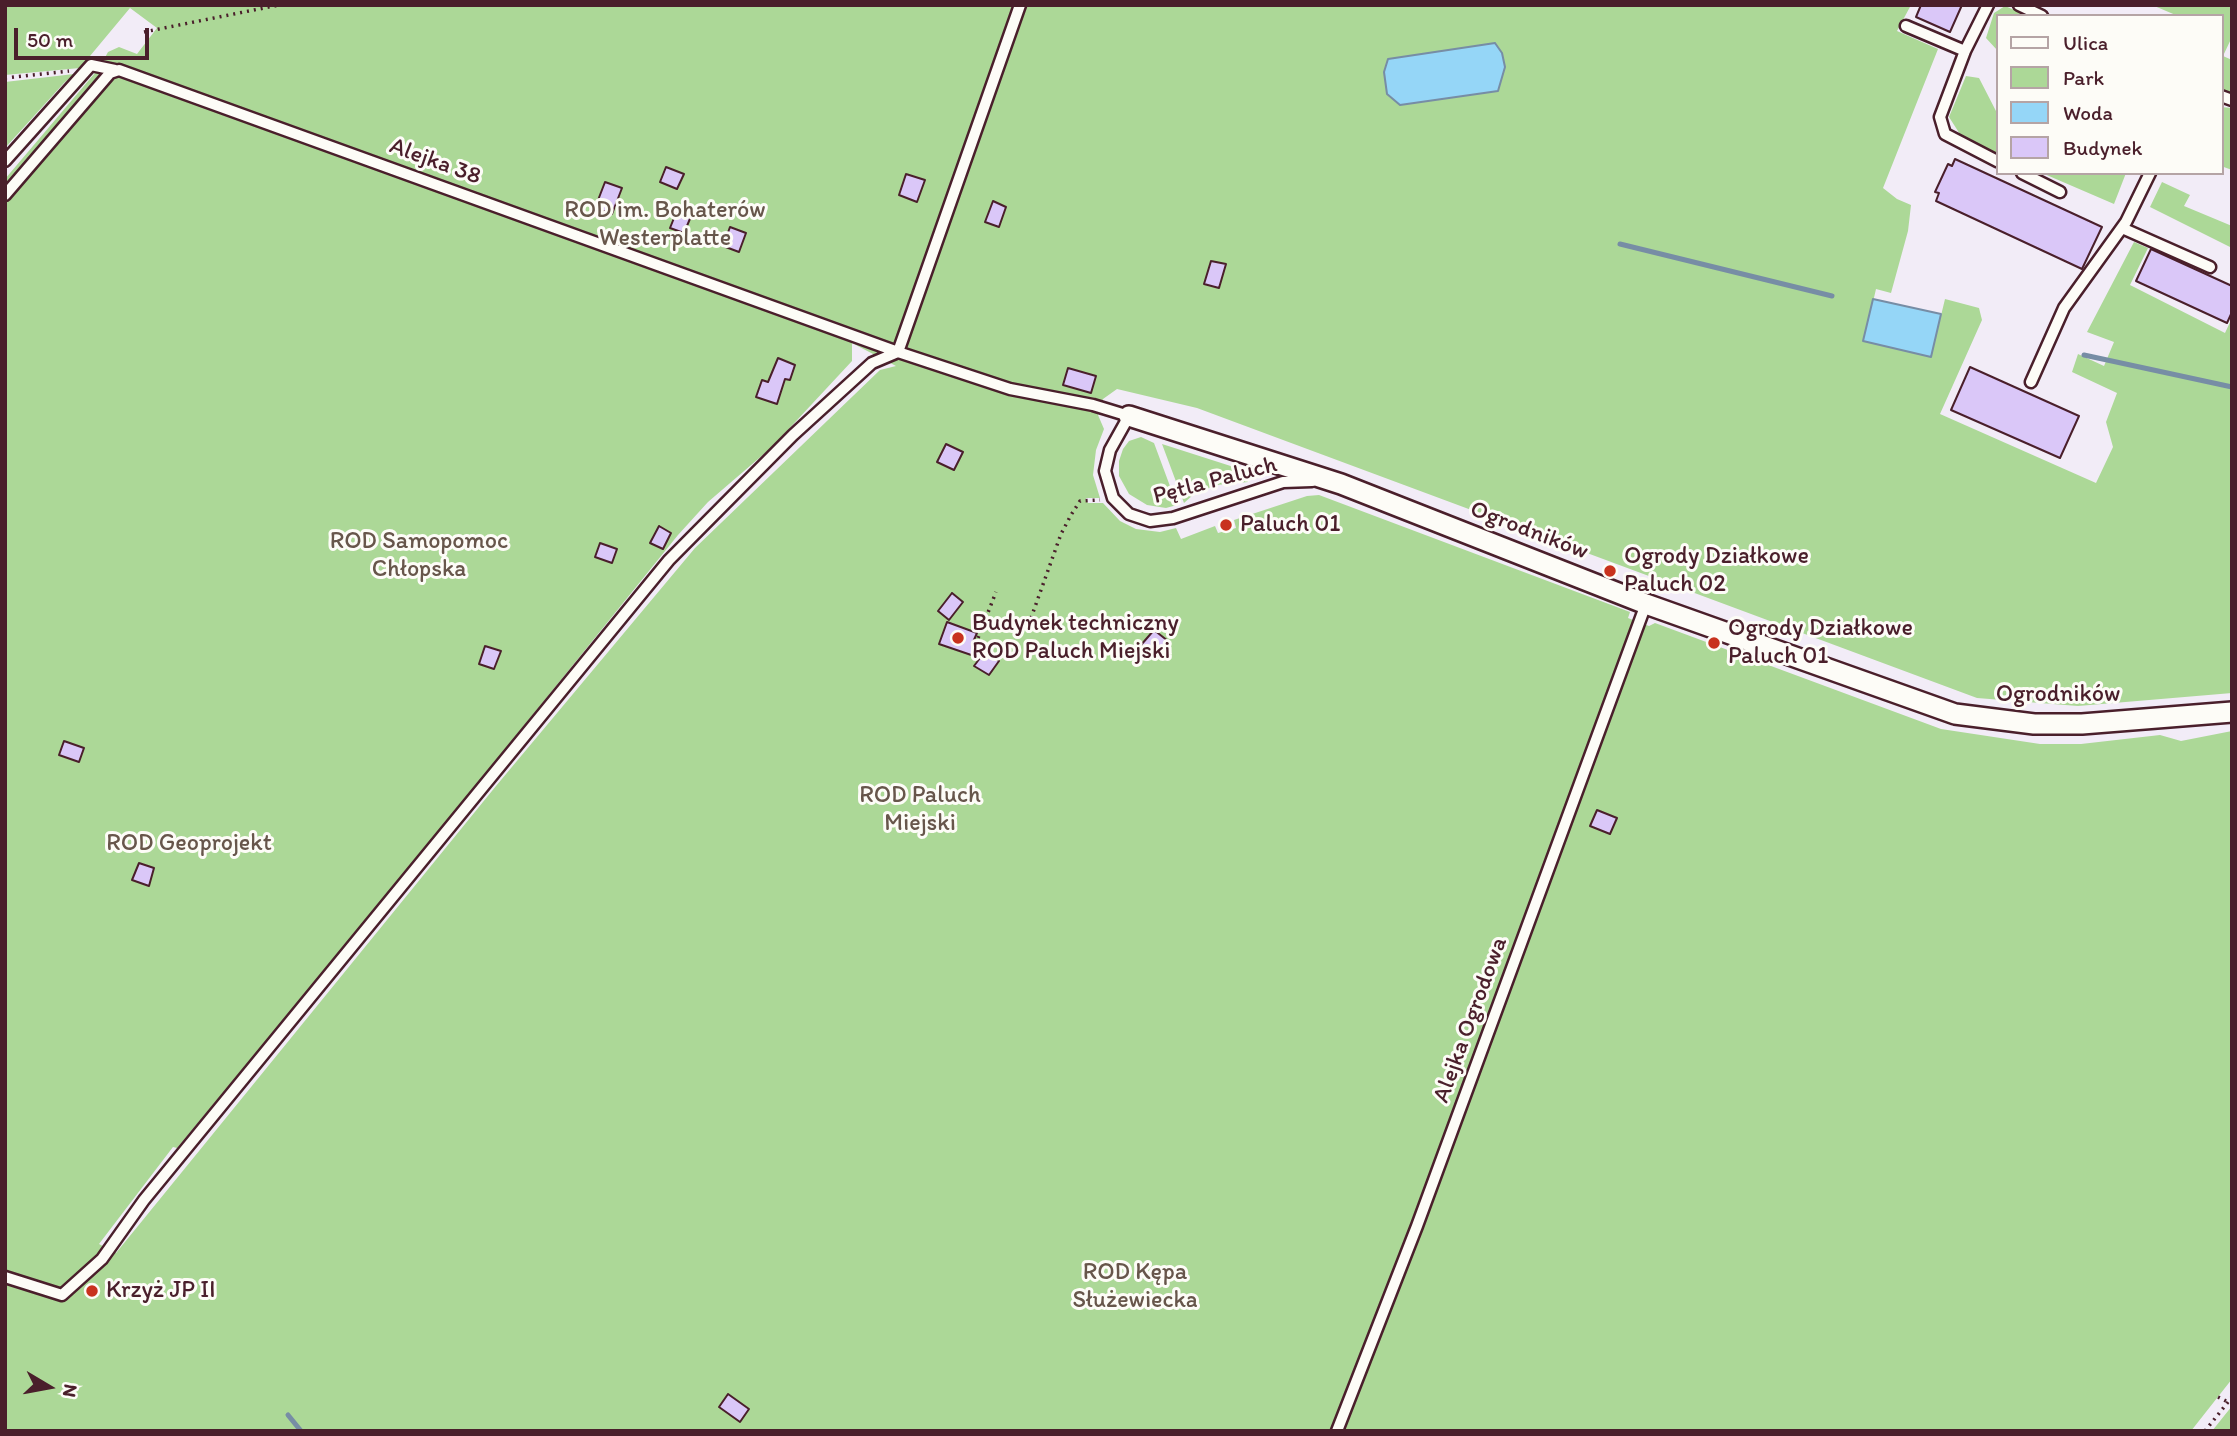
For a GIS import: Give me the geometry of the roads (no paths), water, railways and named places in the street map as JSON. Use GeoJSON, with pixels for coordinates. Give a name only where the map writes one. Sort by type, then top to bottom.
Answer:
{"type":"FeatureCollection","features":[{"type":"Feature","properties":{"kind":"street","name":"Ogrodników"},"geometry":{"type":"LineString","coordinates":[[1129,416],[1341,484],[1646,604],[1930,706],[1985,720],[2082,724],[2232,712]]}},
{"type":"Feature","properties":{"kind":"lane"},"geometry":{"type":"LineString","coordinates":[[5,1277],[62,1295],[102,1259],[144,1200],[220,1106],[669,560],[793,435],[872,363],[898,352],[1020,5]]}},
{"type":"Feature","properties":{"kind":"lane"},"geometry":{"type":"LineString","coordinates":[[1988,5],[1965,51],[1940,117],[1945,134],[1996,160]]}},
{"type":"Feature","properties":{"kind":"lane"},"geometry":{"type":"LineString","coordinates":[[2019,5],[2038,14]]}},
{"type":"Feature","properties":{"kind":"lane"},"geometry":{"type":"LineString","coordinates":[[1906,26],[1965,51]]}},
{"type":"Feature","properties":{"kind":"lane","name":"Alejka 38"},"geometry":{"type":"LineString","coordinates":[[5,161],[89,67],[115,70],[898,352],[1010,389],[1098,406]]}},
{"type":"Feature","properties":{"kind":"lane"},"geometry":{"type":"LineString","coordinates":[[5,195],[115,70]]}},
{"type":"Feature","properties":{"kind":"lane"},"geometry":{"type":"LineString","coordinates":[[2026,175],[2060,192]]}},
{"type":"Feature","properties":{"kind":"lane"},"geometry":{"type":"LineString","coordinates":[[2031,382],[2064,308],[2122,228],[2149,175]]}},
{"type":"Feature","properties":{"kind":"lane"},"geometry":{"type":"LineString","coordinates":[[2122,228],[2210,267]]}},
{"type":"Feature","properties":{"kind":"lane","name":"Ogrodników"},"geometry":{"type":"LineString","coordinates":[[1098,406],[1129,416]]}},
{"type":"Feature","properties":{"kind":"lane","name":"Pętla Paluch"},"geometry":{"type":"LineString","coordinates":[[1129,416],[1110,450],[1105,471],[1113,498],[1129,514],[1150,521],[1173,518],[1283,482],[1341,484]]}},
{"type":"Feature","properties":{"kind":"lane","name":"Alejka Ogrodowa"},"geometry":{"type":"LineString","coordinates":[[1337,1431],[1417,1226],[1646,604]]}},
{"type":"Feature","properties":{"kind":"water"},"geometry":{"type":"Polygon","coordinates":[[[1495,43],[1502,53],[1505,67],[1498,91],[1400,105],[1387,94],[1384,72],[1388,59],[1495,43]]]}},
{"type":"Feature","properties":{"kind":"water"},"geometry":{"type":"Polygon","coordinates":[[[1873,299],[1941,314],[1931,357],[1863,341],[1873,299]]]}},
{"type":"Feature","properties":{"kind":"waterway"},"geometry":{"type":"LineString","coordinates":[[1620,244],[1832,296]]}},
{"type":"Feature","properties":{"kind":"waterway"},"geometry":{"type":"LineString","coordinates":[[2084,355],[2232,387]]}},
{"type":"Feature","properties":{"kind":"waterway"},"geometry":{"type":"LineString","coordinates":[[288,1415],[301,1431]]}},
{"type":"Feature","properties":{"kind":"place","name":"Paluch 01"},"geometry":{"type":"Point","coordinates":[1226,525]}},
{"type":"Feature","properties":{"kind":"place","name":"Ogrody Działkowe Paluch 02"},"geometry":{"type":"Point","coordinates":[1610,571]}},
{"type":"Feature","properties":{"kind":"place","name":"Budynek techniczny ROD Paluch Miejski"},"geometry":{"type":"Point","coordinates":[958,638]}},
{"type":"Feature","properties":{"kind":"place","name":"Ogrody Działkowe Paluch 01"},"geometry":{"type":"Point","coordinates":[1714,643]}},
{"type":"Feature","properties":{"kind":"place","name":"Krzyż JP II"},"geometry":{"type":"Point","coordinates":[92,1291]}},
{"type":"Feature","properties":{"kind":"park label","name":"ROD im. Bohaterów Westerplatte"},"geometry":{"type":"Point","coordinates":[665,225]}},
{"type":"Feature","properties":{"kind":"park label","name":"ROD Samopomoc Chłopska"},"geometry":{"type":"Point","coordinates":[419,556]}},
{"type":"Feature","properties":{"kind":"park label","name":"ROD Paluch Miejski"},"geometry":{"type":"Point","coordinates":[920,810]}},
{"type":"Feature","properties":{"kind":"park label","name":"ROD Geoprojekt"},"geometry":{"type":"Point","coordinates":[189,844]}},
{"type":"Feature","properties":{"kind":"park label","name":"ROD Kępa Służewiecka"},"geometry":{"type":"Point","coordinates":[1135,1287]}}]}
